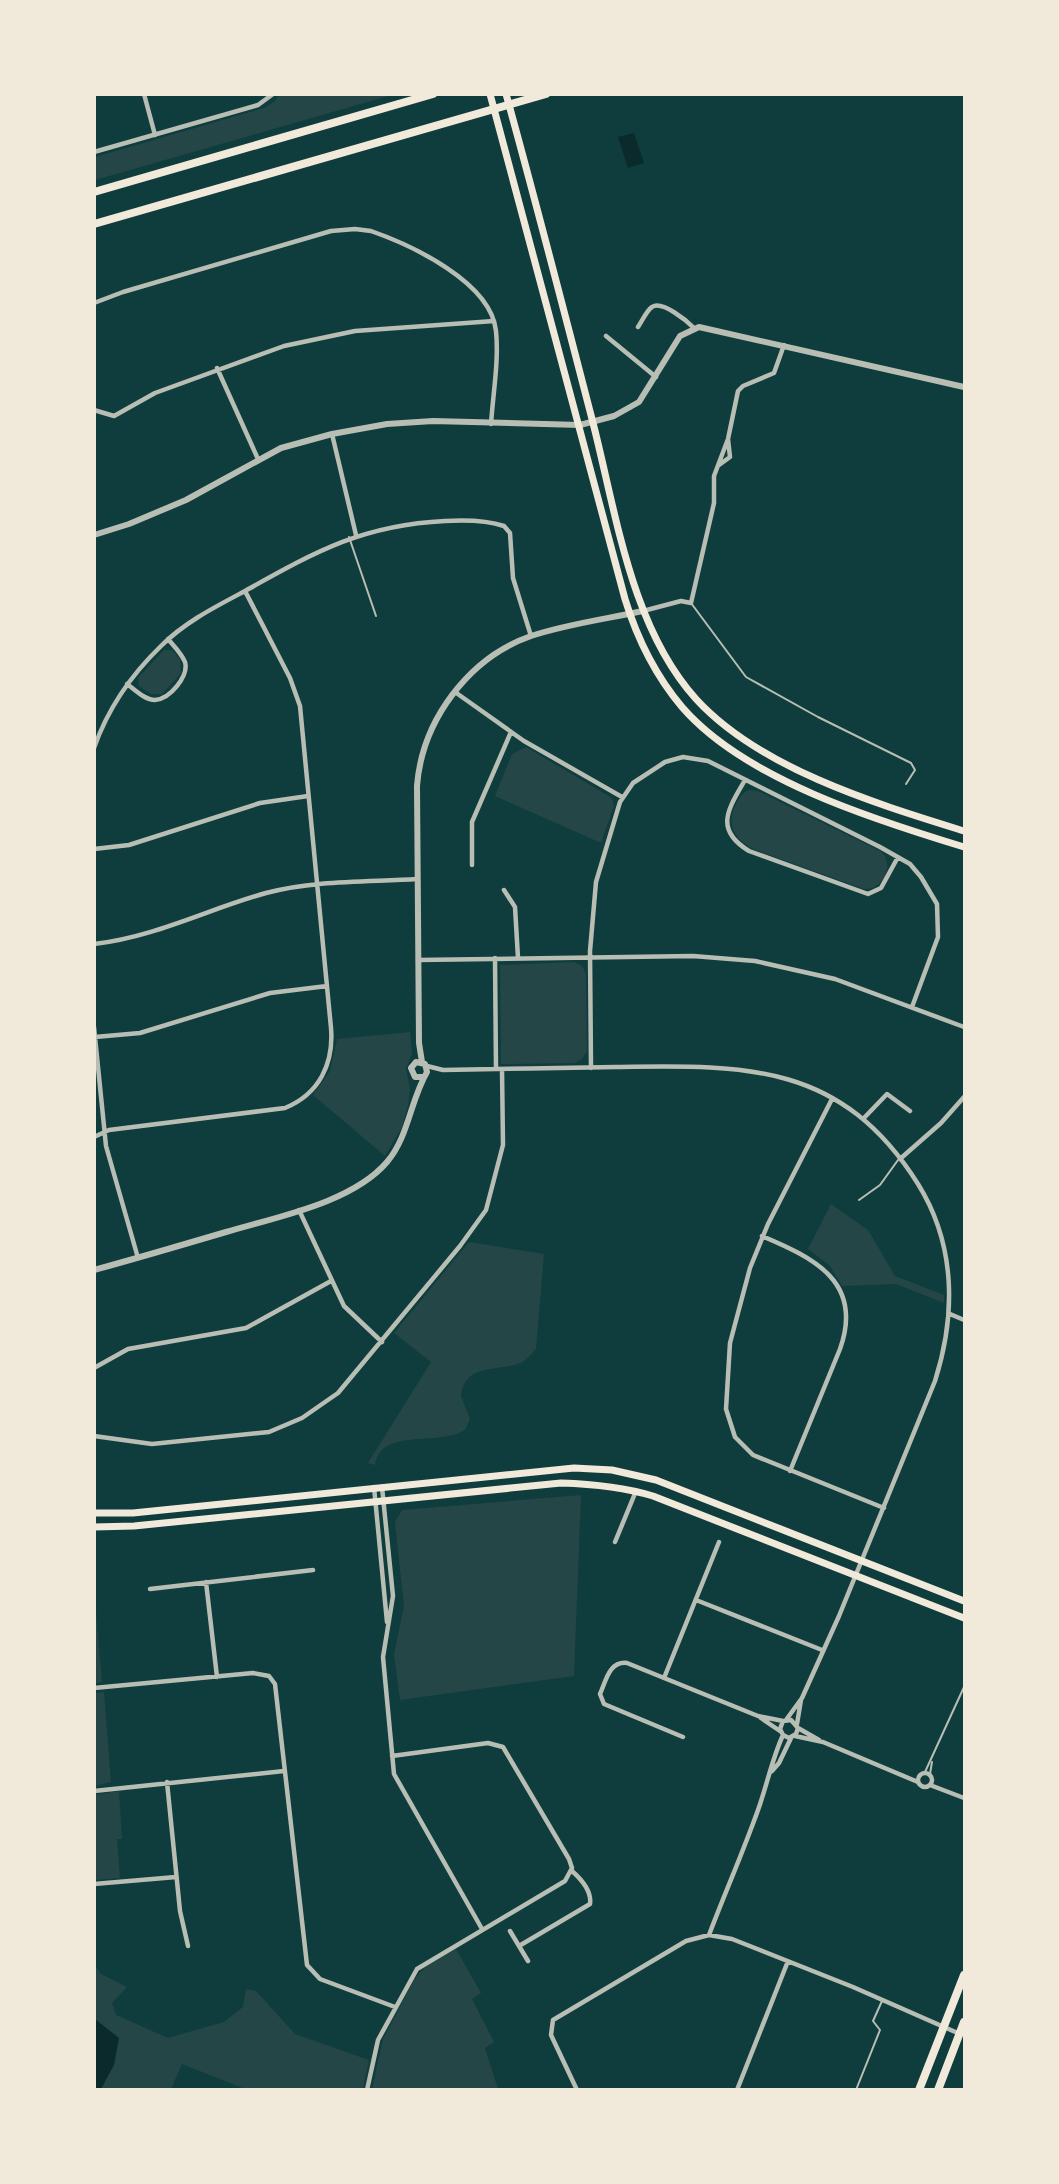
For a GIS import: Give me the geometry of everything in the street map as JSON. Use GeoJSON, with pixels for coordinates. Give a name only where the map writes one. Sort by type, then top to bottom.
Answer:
{"type":"FeatureCollection","features":[{"type":"Feature","properties":{"kind":"highway"},"geometry":{"type":"LineString","coordinates":[[94,192],[433,94]]}},
{"type":"Feature","properties":{"kind":"highway"},"geometry":{"type":"LineString","coordinates":[[94,224],[546,94]]}},
{"type":"Feature","properties":{"kind":"main road"},"geometry":{"type":"LineString","coordinates":[[490,94],[629,614],[653,667],[694,719],[724,743],[768,770],[859,814],[964,847]]}},
{"type":"Feature","properties":{"kind":"main road"},"geometry":{"type":"LineString","coordinates":[[506,94],[643,611],[667,658],[689,690],[711,714],[741,738],[849,794],[964,831]]}},
{"type":"Feature","properties":{"kind":"main road"},"geometry":{"type":"LineString","coordinates":[[94,1513],[133,1513],[378,1486],[574,1468],[612,1470],[656,1480],[964,1601]]}},
{"type":"Feature","properties":{"kind":"main road"},"geometry":{"type":"LineString","coordinates":[[94,1527],[134,1526],[561,1483],[593,1484],[636,1491],[964,1618]]}},
{"type":"Feature","properties":{"kind":"main road"},"geometry":{"type":"LineString","coordinates":[[919,2090],[964,1976]]}},
{"type":"Feature","properties":{"kind":"main road"},"geometry":{"type":"LineString","coordinates":[[938,2090],[964,2022]]}},
{"type":"Feature","properties":{"kind":"street"},"geometry":{"type":"LineString","coordinates":[[144,94],[155,135]]}},
{"type":"Feature","properties":{"kind":"street"},"geometry":{"type":"LineString","coordinates":[[94,152],[258,105],[273,94]]}},
{"type":"Feature","properties":{"kind":"street"},"geometry":{"type":"LineString","coordinates":[[94,303],[123,292],[331,231],[356,229],[378,233],[456,273],[471,286],[494,321],[496,334],[491,424]]}},
{"type":"Feature","properties":{"kind":"street"},"geometry":{"type":"LineString","coordinates":[[638,327],[652,307],[656,305],[680,314],[694,328]]}},
{"type":"Feature","properties":{"kind":"street"},"geometry":{"type":"LineString","coordinates":[[94,410],[114,416],[155,393],[218,368],[284,346],[355,331],[494,321]]}},
{"type":"Feature","properties":{"kind":"street"},"geometry":{"type":"LineString","coordinates":[[94,535],[129,524],[186,500],[281,448],[332,434],[401,423],[580,425],[623,413],[645,396],[677,340],[694,328],[710,328],[964,387]]}},
{"type":"Feature","properties":{"kind":"street"},"geometry":{"type":"LineString","coordinates":[[606,336],[656,377]]}},
{"type":"Feature","properties":{"kind":"street"},"geometry":{"type":"LineString","coordinates":[[94,1270],[299,1210],[353,1188],[378,1172],[400,1144],[424,1076],[419,1043],[417,786],[420,758],[437,719],[455,692],[474,671],[531,636],[681,601],[691,603],[714,503],[714,476],[728,439],[740,388],[774,374],[784,345]]}},
{"type":"Feature","properties":{"kind":"street"},"geometry":{"type":"LineString","coordinates":[[218,368],[258,459]]}},
{"type":"Feature","properties":{"kind":"street"},"geometry":{"type":"LineString","coordinates":[[332,434],[356,535]]}},
{"type":"Feature","properties":{"kind":"street"},"geometry":{"type":"LineString","coordinates":[[719,465],[730,457],[728,439]]}},
{"type":"Feature","properties":{"kind":"street"},"geometry":{"type":"LineString","coordinates":[[94,748],[108,716],[127,684],[168,639],[188,623],[321,548],[356,535],[419,522],[462,521],[504,526],[510,533],[513,578],[531,636]]}},
{"type":"Feature","properties":{"kind":"street"},"geometry":{"type":"LineString","coordinates":[[94,1137],[104,1133],[278,1110],[301,1100],[320,1080],[330,1056],[332,1038],[299,698],[244,591]]}},
{"type":"Feature","properties":{"kind":"street"},"geometry":{"type":"LineString","coordinates":[[127,684],[145,697],[155,700],[165,697],[182,680],[185,672],[184,660],[168,639]]}},
{"type":"Feature","properties":{"kind":"street"},"geometry":{"type":"LineString","coordinates":[[455,692],[511,732],[622,797]]}},
{"type":"Feature","properties":{"kind":"street"},"geometry":{"type":"LineString","coordinates":[[472,865],[472,822],[511,732]]}},
{"type":"Feature","properties":{"kind":"street"},"geometry":{"type":"LineString","coordinates":[[591,1068],[590,957],[597,872],[622,797],[633,783],[659,765],[683,756],[708,761],[898,857],[921,877],[936,904],[939,917],[938,937],[912,1007]]}},
{"type":"Feature","properties":{"kind":"street"},"geometry":{"type":"LineString","coordinates":[[745,780],[728,811],[727,823],[735,841],[749,851],[868,894],[881,888],[898,857]]}},
{"type":"Feature","properties":{"kind":"street"},"geometry":{"type":"LineString","coordinates":[[94,849],[129,845],[260,803],[308,796]]}},
{"type":"Feature","properties":{"kind":"street"},"geometry":{"type":"LineString","coordinates":[[94,944],[144,935],[269,892],[417,879]]}},
{"type":"Feature","properties":{"kind":"street"},"geometry":{"type":"LineString","coordinates":[[504,891],[515,907],[518,958]]}},
{"type":"Feature","properties":{"kind":"street"},"geometry":{"type":"LineString","coordinates":[[418,960],[693,956],[754,960],[836,979],[964,1027]]}},
{"type":"Feature","properties":{"kind":"street"},"geometry":{"type":"LineString","coordinates":[[94,1436],[152,1444],[269,1432],[302,1418],[326,1403],[349,1382],[467,1237],[489,1203],[503,1145],[495,958]]}},
{"type":"Feature","properties":{"kind":"street"},"geometry":{"type":"LineString","coordinates":[[95,1037],[150,1031],[270,993],[327,986]]}},
{"type":"Feature","properties":{"kind":"street"},"geometry":{"type":"LineString","coordinates":[[94,1027],[104,1133],[138,1258]]}},
{"type":"Feature","properties":{"kind":"street"},"geometry":{"type":"LineString","coordinates":[[416,1095],[411,1071],[419,1043]]}},
{"type":"Feature","properties":{"kind":"street"},"geometry":{"type":"LineString","coordinates":[[414,1064],[424,1064],[443,1070]]}},
{"type":"Feature","properties":{"kind":"street"},"geometry":{"type":"LineString","coordinates":[[413,1075],[424,1076],[443,1070],[700,1066],[745,1069],[787,1079],[832,1099],[863,1119],[900,1159],[926,1198],[937,1223],[946,1262],[950,1314],[945,1347],[935,1381],[862,1561],[802,1698],[785,1721],[772,1759],[772,1771],[709,1935]]}},
{"type":"Feature","properties":{"kind":"street"},"geometry":{"type":"LineString","coordinates":[[863,1119],[887,1094],[910,1111]]}},
{"type":"Feature","properties":{"kind":"street"},"geometry":{"type":"LineString","coordinates":[[900,1159],[940,1123],[964,1097]]}},
{"type":"Feature","properties":{"kind":"street"},"geometry":{"type":"LineString","coordinates":[[832,1099],[762,1236],[750,1268],[734,1324],[727,1376],[726,1409],[732,1430],[747,1450],[761,1459],[884,1508]]}},
{"type":"Feature","properties":{"kind":"street"},"geometry":{"type":"LineString","coordinates":[[299,1210],[331,1281],[350,1312],[382,1342]]}},
{"type":"Feature","properties":{"kind":"street"},"geometry":{"type":"LineString","coordinates":[[762,1236],[807,1256],[822,1266],[838,1288],[845,1314],[845,1332],[840,1349],[790,1471]]}},
{"type":"Feature","properties":{"kind":"street"},"geometry":{"type":"LineString","coordinates":[[94,1368],[112,1356],[136,1347],[246,1328],[331,1281]]}},
{"type":"Feature","properties":{"kind":"street"},"geometry":{"type":"LineString","coordinates":[[950,1314],[964,1320]]}},
{"type":"Feature","properties":{"kind":"street"},"geometry":{"type":"LineString","coordinates":[[378,1486],[387,1624],[384,1677],[397,1783],[482,1929]]}},
{"type":"Feature","properties":{"kind":"street"},"geometry":{"type":"LineString","coordinates":[[615,1542],[636,1491]]}},
{"type":"Feature","properties":{"kind":"street"},"geometry":{"type":"LineString","coordinates":[[379,1502],[393,1596],[387,1624]]}},
{"type":"Feature","properties":{"kind":"street"},"geometry":{"type":"LineString","coordinates":[[664,1678],[719,1542]]}},
{"type":"Feature","properties":{"kind":"street"},"geometry":{"type":"LineString","coordinates":[[150,1589],[313,1570]]}},
{"type":"Feature","properties":{"kind":"street"},"geometry":{"type":"LineString","coordinates":[[206,1582],[217,1677]]}},
{"type":"Feature","properties":{"kind":"street"},"geometry":{"type":"LineString","coordinates":[[696,1600],[822,1650]]}},
{"type":"Feature","properties":{"kind":"street"},"geometry":{"type":"LineString","coordinates":[[683,1737],[602,1702],[600,1694],[615,1664],[627,1663],[758,1716],[791,1720],[822,1742]]}},
{"type":"Feature","properties":{"kind":"street"},"geometry":{"type":"LineString","coordinates":[[94,1688],[261,1673],[273,1680],[307,1965],[320,1979],[395,2007]]}},
{"type":"Feature","properties":{"kind":"street"},"geometry":{"type":"LineString","coordinates":[[772,1771],[780,1763],[798,1726],[802,1698]]}},
{"type":"Feature","properties":{"kind":"street"},"geometry":{"type":"LineString","coordinates":[[758,1716],[782,1733],[822,1742],[918,1779],[922,1786],[930,1785],[964,1798]]}},
{"type":"Feature","properties":{"kind":"street"},"geometry":{"type":"LineString","coordinates":[[392,1756],[488,1743],[502,1747],[569,1859],[572,1871],[581,1879],[591,1899],[590,1904],[519,1946]]}},
{"type":"Feature","properties":{"kind":"street"},"geometry":{"type":"LineString","coordinates":[[94,1791],[284,1771]]}},
{"type":"Feature","properties":{"kind":"street"},"geometry":{"type":"LineString","coordinates":[[918,1779],[927,1773],[932,1778],[930,1785]]}},
{"type":"Feature","properties":{"kind":"street"},"geometry":{"type":"LineString","coordinates":[[167,1782],[176,1877],[188,1946]]}},
{"type":"Feature","properties":{"kind":"street"},"geometry":{"type":"LineString","coordinates":[[367,2090],[378,2040],[411,1976],[421,1964],[566,1881],[572,1871]]}},
{"type":"Feature","properties":{"kind":"street"},"geometry":{"type":"LineString","coordinates":[[94,1884],[176,1877]]}},
{"type":"Feature","properties":{"kind":"street"},"geometry":{"type":"LineString","coordinates":[[510,1931],[528,1961]]}},
{"type":"Feature","properties":{"kind":"street"},"geometry":{"type":"LineString","coordinates":[[577,2090],[551,2035],[553,2020],[686,1941],[709,1935],[732,1939],[788,1961],[960,2034]]}},
{"type":"Feature","properties":{"kind":"street"},"geometry":{"type":"LineString","coordinates":[[737,2090],[788,1961]]}},
{"type":"Feature","properties":{"kind":"lane"},"geometry":{"type":"LineString","coordinates":[[350,537],[376,616]]}},
{"type":"Feature","properties":{"kind":"lane"},"geometry":{"type":"LineString","coordinates":[[691,603],[746,677],[818,717],[911,763],[915,770],[906,784]]}},
{"type":"Feature","properties":{"kind":"lane"},"geometry":{"type":"LineString","coordinates":[[859,1200],[880,1185],[900,1159]]}},
{"type":"Feature","properties":{"kind":"lane"},"geometry":{"type":"LineString","coordinates":[[927,1773],[964,1687]]}},
{"type":"Feature","properties":{"kind":"lane"},"geometry":{"type":"LineString","coordinates":[[856,2090],[880,2030],[873,2021],[882,2001]]}},
{"type":"Feature","properties":{"kind":"shaded area"},"geometry":{"type":"Polygon","coordinates":[[[279,95],[392,95],[95,180],[95,157],[264,108],[274,102],[279,95]]]}},
{"type":"Feature","properties":{"kind":"shaded area"},"geometry":{"type":"Polygon","coordinates":[[[634,133],[644,163],[628,168],[618,137],[634,133]]]}},
{"type":"Feature","properties":{"kind":"shaded area"},"geometry":{"type":"Polygon","coordinates":[[[164,650],[172,650],[180,659],[181,673],[162,694],[151,694],[139,686],[138,678],[164,650]]]}},
{"type":"Feature","properties":{"kind":"shaded area"},"geometry":{"type":"Polygon","coordinates":[[[526,747],[612,798],[614,806],[601,843],[495,796],[512,754],[526,747]]]}},
{"type":"Feature","properties":{"kind":"shaded area"},"geometry":{"type":"Polygon","coordinates":[[[749,790],[758,791],[882,852],[887,864],[885,876],[876,886],[864,889],[746,845],[733,830],[732,818],[739,799],[749,790]]]}},
{"type":"Feature","properties":{"kind":"shaded area"},"geometry":{"type":"Polygon","coordinates":[[[574,962],[582,966],[586,974],[587,1051],[582,1059],[575,1063],[501,1064],[500,965],[574,962]]]}},
{"type":"Feature","properties":{"kind":"shaded area"},"geometry":{"type":"Polygon","coordinates":[[[410,1032],[412,1054],[406,1069],[410,1089],[408,1105],[402,1127],[385,1156],[313,1095],[330,1071],[337,1039],[410,1032]]]}},
{"type":"Feature","properties":{"kind":"shaded area"},"geometry":{"type":"Polygon","coordinates":[[[831,1204],[868,1230],[895,1276],[944,1295],[944,1303],[896,1284],[842,1286],[830,1266],[808,1249],[831,1204]]]}},
{"type":"Feature","properties":{"kind":"shaded area"},"geometry":{"type":"Polygon","coordinates":[[[469,1242],[544,1254],[536,1349],[521,1363],[482,1371],[468,1378],[461,1396],[470,1419],[465,1430],[453,1435],[399,1442],[379,1453],[375,1465],[368,1463],[431,1362],[394,1333],[469,1242]]]}},
{"type":"Feature","properties":{"kind":"shaded area"},"geometry":{"type":"Polygon","coordinates":[[[581,1495],[574,1676],[400,1700],[394,1654],[404,1606],[395,1522],[402,1510],[581,1495]]]}},
{"type":"Feature","properties":{"kind":"shaded area"},"geometry":{"type":"Polygon","coordinates":[[[94,1587],[102,1682],[95,1683],[94,1683],[94,1587]]]}},
{"type":"Feature","properties":{"kind":"shaded area"},"geometry":{"type":"Polygon","coordinates":[[[104,1692],[111,1782],[95,1786],[95,1693],[104,1692]]]}},
{"type":"Feature","properties":{"kind":"shaded area"},"geometry":{"type":"Polygon","coordinates":[[[119,1791],[122,1839],[117,1839],[120,1878],[95,1880],[94,1795],[119,1791]]]}},
{"type":"Feature","properties":{"kind":"shaded area"},"geometry":{"type":"Polygon","coordinates":[[[456,1949],[481,1993],[472,1999],[494,2042],[485,2048],[498,2089],[372,2089],[383,2039],[414,1980],[424,1968],[456,1949]]]}},
{"type":"Feature","properties":{"kind":"shaded area"},"geometry":{"type":"Polygon","coordinates":[[[94,1964],[101,1974],[127,1987],[112,2003],[116,2015],[168,2038],[224,2022],[243,2007],[246,1989],[256,1991],[295,2034],[369,2060],[363,2089],[245,2089],[182,2064],[171,2089],[95,2089],[94,1964]]]}},
{"type":"Feature","properties":{"kind":"shaded area"},"geometry":{"type":"Polygon","coordinates":[[[95,2019],[119,2038],[114,2065],[101,2089],[95,2089],[95,2019]]]}}]}
